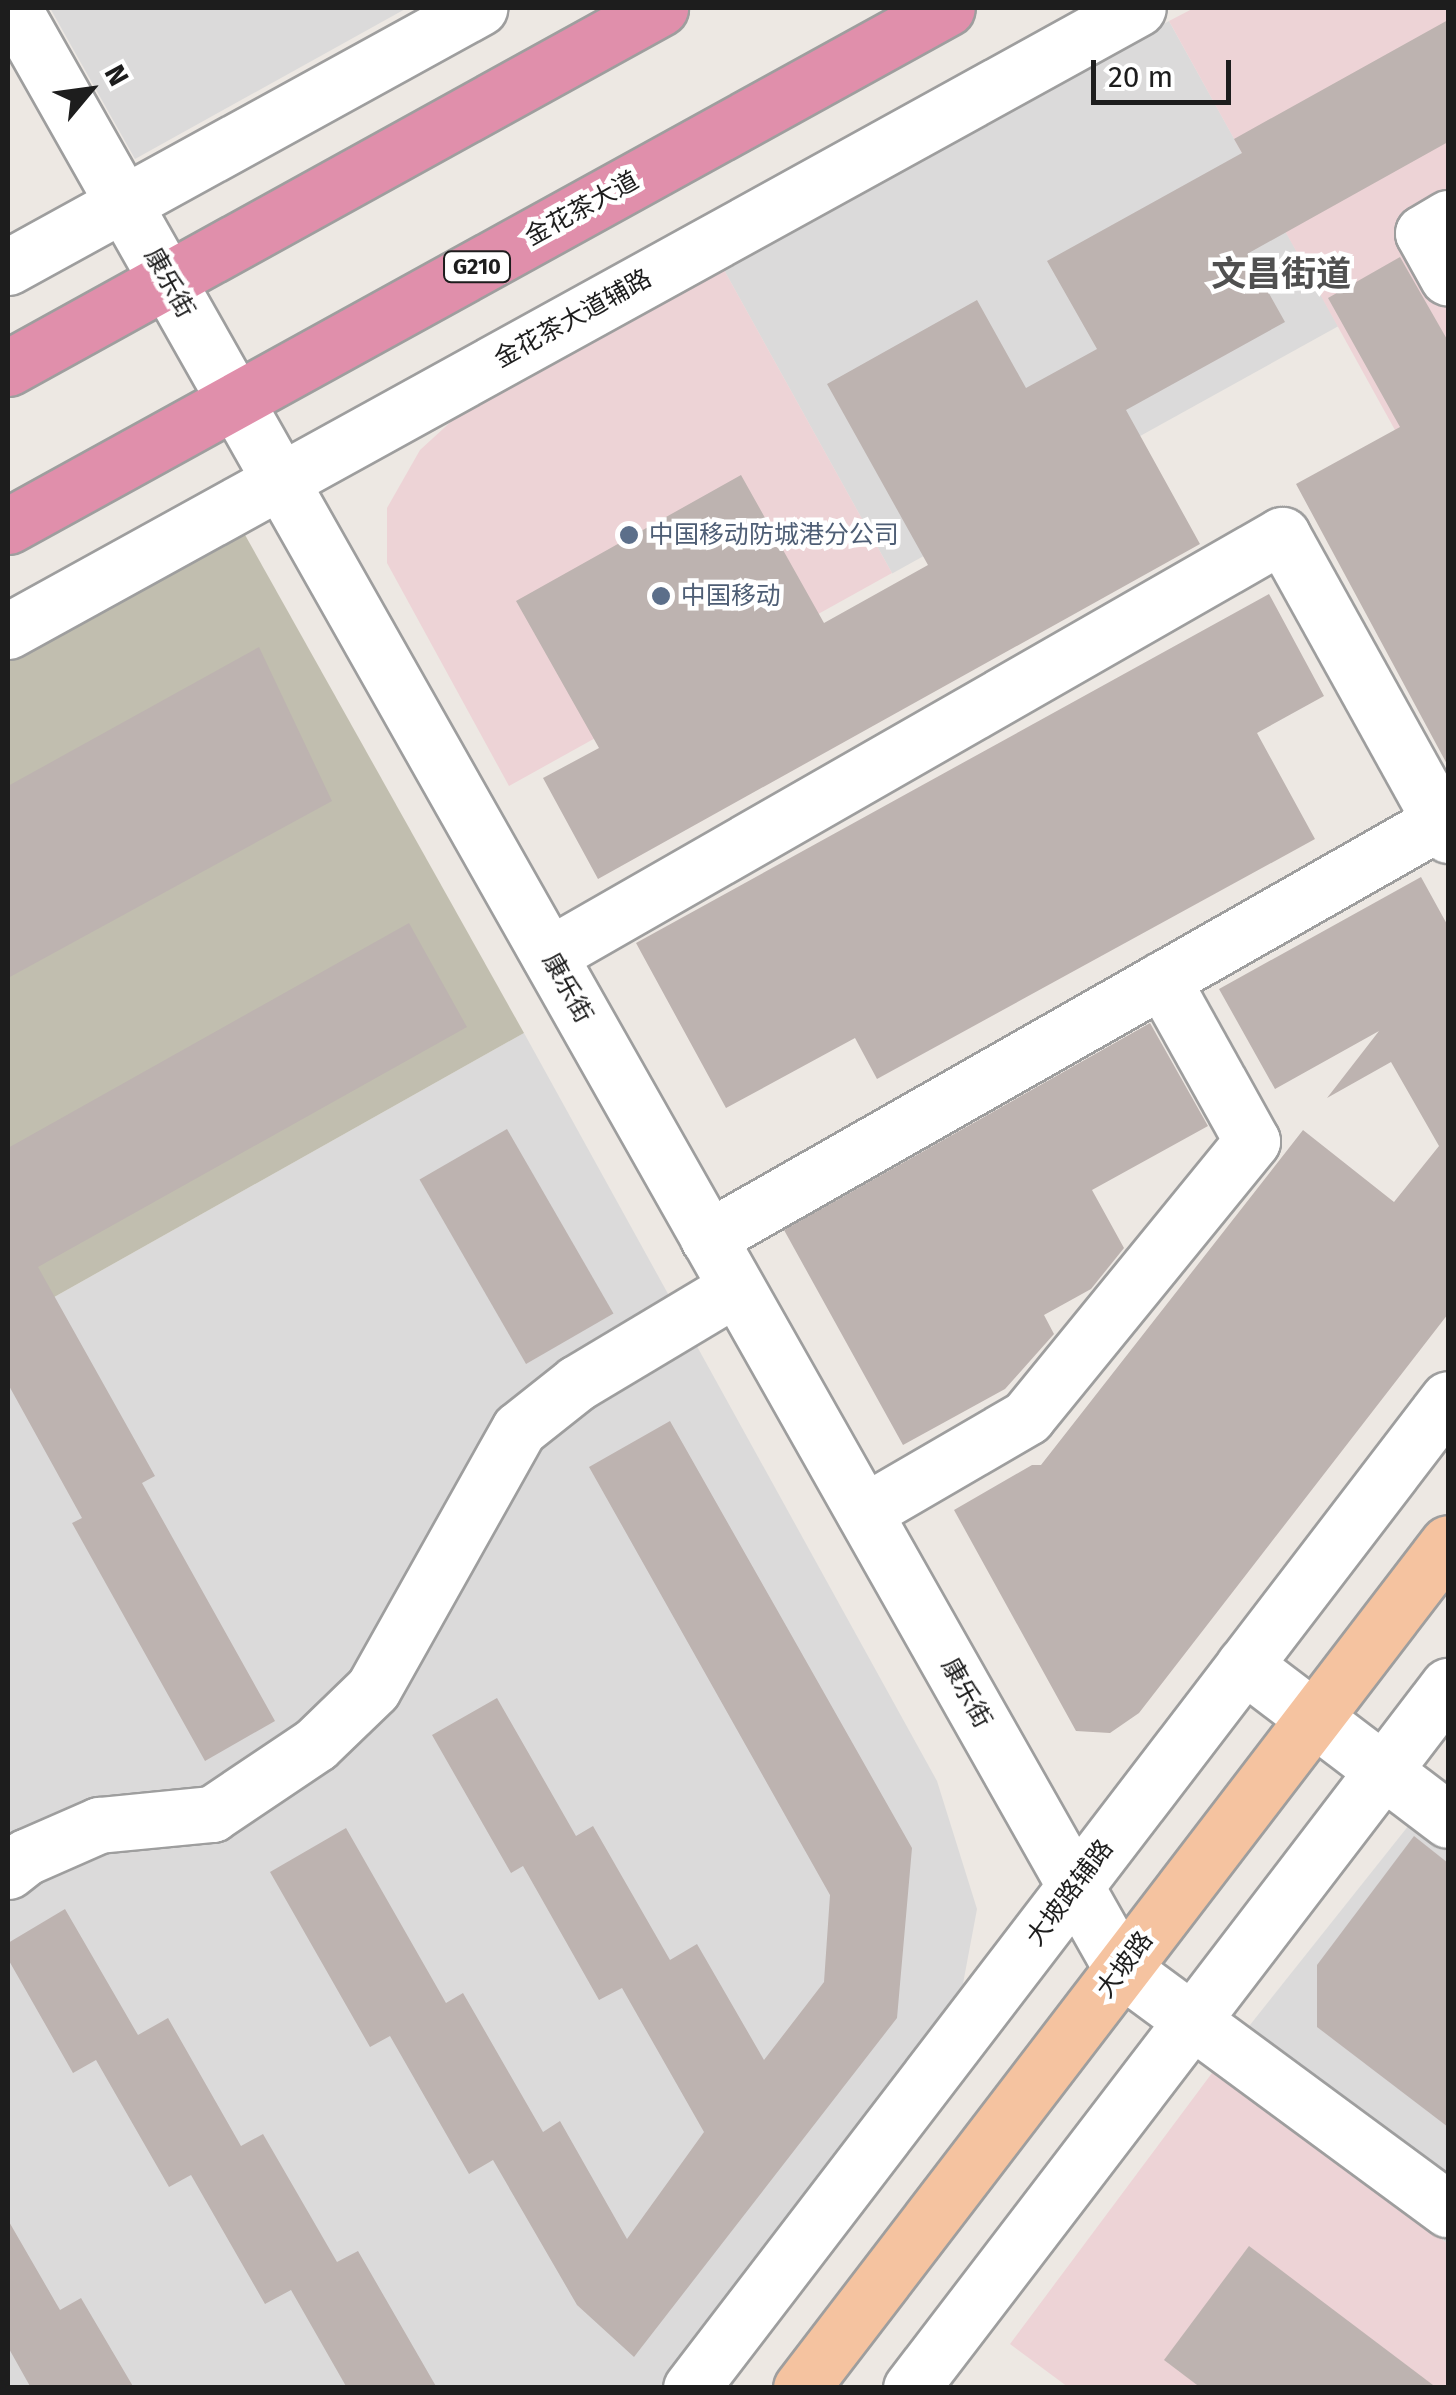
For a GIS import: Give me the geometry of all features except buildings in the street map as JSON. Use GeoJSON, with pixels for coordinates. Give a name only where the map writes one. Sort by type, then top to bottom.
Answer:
{"type":"FeatureCollection","features":[{"type":"Feature","properties":{"kind":"highway"},"geometry":{"type":"LineString","coordinates":[[8,368],[660,8]]}},
{"type":"Feature","properties":{"kind":"highway","name":"金花茶大道"},"geometry":{"type":"LineString","coordinates":[[8,526],[946,8]]}},
{"type":"Feature","properties":{"kind":"main road","name":"大坡路"},"geometry":{"type":"LineString","coordinates":[[801,2388],[1448,1542]]}},
{"type":"Feature","properties":{"kind":"street","name":"康乐街"},"geometry":{"type":"LineString","coordinates":[[13,8],[1122,1969]]}},
{"type":"Feature","properties":{"kind":"street"},"geometry":{"type":"LineString","coordinates":[[8,267],[479,8]]}},
{"type":"Feature","properties":{"kind":"street","name":"金花茶大道辅路"},"geometry":{"type":"LineString","coordinates":[[8,631],[1138,8]]}},
{"type":"Feature","properties":{"kind":"street"},"geometry":{"type":"LineString","coordinates":[[1448,218],[1423,233],[1448,278]]}},
{"type":"Feature","properties":{"kind":"street"},"geometry":{"type":"LineString","coordinates":[[548,955],[1282,535],[1445,828],[1162,980],[708,1238]]}},
{"type":"Feature","properties":{"kind":"street"},"geometry":{"type":"LineString","coordinates":[[864,1512],[1027,1417],[1252,1141],[1162,980]]}},
{"type":"Feature","properties":{"kind":"street"},"geometry":{"type":"LineString","coordinates":[[8,1870],[26,1856],[99,1825],[212,1814],[316,1744],[373,1689],[518,1429],[578,1383],[736,1288]]}},
{"type":"Feature","properties":{"kind":"street","name":"大坡路辅路"},"geometry":{"type":"LineString","coordinates":[[690,2388],[1448,1398]]}},
{"type":"Feature","properties":{"kind":"street"},"geometry":{"type":"LineString","coordinates":[[1244,1665],[1448,1820]]}},
{"type":"Feature","properties":{"kind":"street"},"geometry":{"type":"LineString","coordinates":[[911,2388],[1448,1686]]}},
{"type":"Feature","properties":{"kind":"street"},"geometry":{"type":"LineString","coordinates":[[1122,1969],[1448,2209]]}},
{"type":"Feature","properties":{"kind":"shaded area"},"geometry":{"type":"Polygon","coordinates":[[[50,8],[407,8],[135,159],[50,8]]]}},
{"type":"Feature","properties":{"kind":"shaded area"},"geometry":{"type":"Polygon","coordinates":[[[1194,8],[1448,8],[1448,526],[1169,21],[1194,8]]]}},
{"type":"Feature","properties":{"kind":"shaded area"},"geometry":{"type":"Polygon","coordinates":[[[1169,21],[1338,326],[892,573],[723,268],[1169,21]]]}},
{"type":"Feature","properties":{"kind":"shaded area","name":"中国移动防城港分公司"},"geometry":{"type":"Polygon","coordinates":[[[723,268],[892,573],[509,786],[387,563],[387,508],[420,450],[456,417],[723,268]]]}},
{"type":"Feature","properties":{"kind":"shaded area"},"geometry":{"type":"Polygon","coordinates":[[[240,526],[524,1033],[8,1323],[8,657],[240,526]]]}},
{"type":"Feature","properties":{"kind":"shaded area"},"geometry":{"type":"Polygon","coordinates":[[[524,1033],[937,1781],[977,1909],[962,1989],[907,2090],[678,2387],[8,2387],[8,1323],[524,1033]]]}},
{"type":"Feature","properties":{"kind":"shaded area"},"geometry":{"type":"Polygon","coordinates":[[[1448,1776],[1448,2244],[1215,2069],[1448,1776]]]}},
{"type":"Feature","properties":{"kind":"shaded area"},"geometry":{"type":"Polygon","coordinates":[[[1215,2069],[1448,2244],[1448,2387],[1068,2387],[1010,2344],[1215,2069]]]}},
{"type":"Feature","properties":{"kind":"place","name":"中国移动防城港分公司"},"geometry":{"type":"Point","coordinates":[629,535]}},
{"type":"Feature","properties":{"kind":"place","name":"中国移动"},"geometry":{"type":"Point","coordinates":[661,596]}},
{"type":"Feature","properties":{"kind":"district","name":"文昌街道"},"geometry":{"type":"Point","coordinates":[1281,274]}}]}
